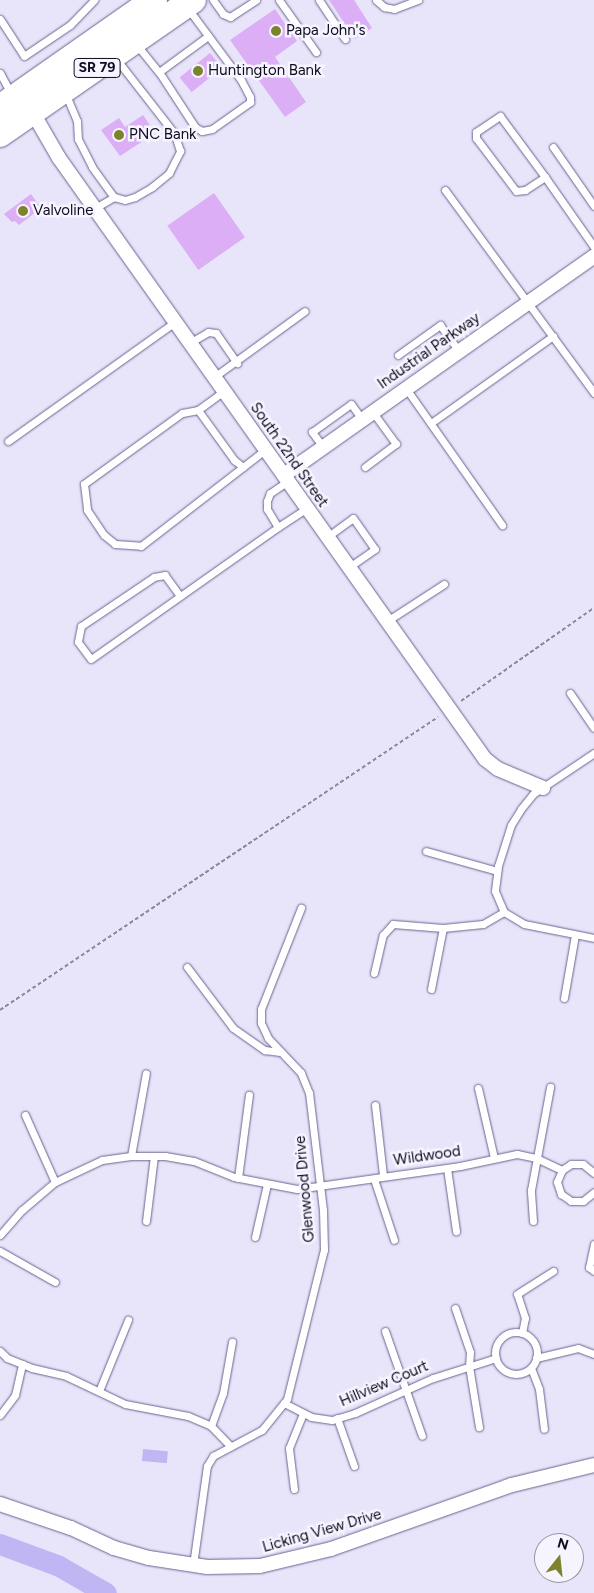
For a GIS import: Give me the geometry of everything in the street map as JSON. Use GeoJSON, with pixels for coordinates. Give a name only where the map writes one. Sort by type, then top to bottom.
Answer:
{"type":"FeatureCollection","features":[{"type":"Feature","properties":{"kind":"highway","name":"SR 79"},"geometry":{"type":"LineString","coordinates":[[0,134],[16,107],[65,91],[121,41],[154,0]]}},
{"type":"Feature","properties":{"kind":"highway","name":"SR 79"},"geometry":{"type":"LineString","coordinates":[[121,41],[189,3]]}},
{"type":"Feature","properties":{"kind":"highway"},"geometry":{"type":"LineString","coordinates":[[0,123],[16,107],[111,39],[121,41]]}},
{"type":"Feature","properties":{"kind":"street","name":"South 22nd Street"},"geometry":{"type":"LineString","coordinates":[[16,107],[59,158],[95,208],[485,759],[498,769],[543,788]]}},
{"type":"Feature","properties":{"kind":"street","name":"Industrial Parkway"},"geometry":{"type":"LineString","coordinates":[[286,478],[323,447],[405,387],[594,256]]}},
{"type":"Feature","properties":{"kind":"street","name":"Licking View Drive"},"geometry":{"type":"LineString","coordinates":[[0,1504],[71,1528],[114,1548],[193,1566],[260,1566],[331,1549],[512,1485],[594,1465]]}},
{"type":"Feature","properties":{"kind":"lane"},"geometry":{"type":"LineString","coordinates":[[0,19],[24,56],[70,25],[94,0]]}},
{"type":"Feature","properties":{"kind":"lane"},"geometry":{"type":"LineString","coordinates":[[213,0],[223,14],[230,17],[256,0]]}},
{"type":"Feature","properties":{"kind":"lane"},"geometry":{"type":"LineString","coordinates":[[279,0],[316,52]]}},
{"type":"Feature","properties":{"kind":"lane"},"geometry":{"type":"LineString","coordinates":[[319,0],[345,39]]}},
{"type":"Feature","properties":{"kind":"lane"},"geometry":{"type":"LineString","coordinates":[[376,0],[384,7],[394,9],[418,0]]}},
{"type":"Feature","properties":{"kind":"lane"},"geometry":{"type":"LineString","coordinates":[[121,41],[159,72],[195,127],[202,131],[212,129],[250,102],[250,97],[241,80],[208,36],[189,3]]}},
{"type":"Feature","properties":{"kind":"lane"},"geometry":{"type":"LineString","coordinates":[[159,72],[208,36]]}},
{"type":"Feature","properties":{"kind":"lane"},"geometry":{"type":"LineString","coordinates":[[65,91],[77,121],[78,139],[92,167],[114,197],[125,200],[135,197],[170,173],[180,151],[174,133],[121,41]]}},
{"type":"Feature","properties":{"kind":"lane"},"geometry":{"type":"LineString","coordinates":[[0,73],[16,107]]}},
{"type":"Feature","properties":{"kind":"lane"},"geometry":{"type":"LineString","coordinates":[[545,177],[525,190],[516,191],[476,138],[476,132],[500,116],[545,177],[594,247]]}},
{"type":"Feature","properties":{"kind":"lane"},"geometry":{"type":"LineString","coordinates":[[553,147],[594,206]]}},
{"type":"Feature","properties":{"kind":"lane"},"geometry":{"type":"LineString","coordinates":[[445,190],[594,394]]}},
{"type":"Feature","properties":{"kind":"lane"},"geometry":{"type":"LineString","coordinates":[[95,208],[114,197]]}},
{"type":"Feature","properties":{"kind":"lane"},"geometry":{"type":"LineString","coordinates":[[214,377],[237,363],[305,311]]}},
{"type":"Feature","properties":{"kind":"lane"},"geometry":{"type":"LineString","coordinates":[[8,441],[176,321]]}},
{"type":"Feature","properties":{"kind":"lane"},"geometry":{"type":"LineString","coordinates":[[398,355],[440,325],[458,350]]}},
{"type":"Feature","properties":{"kind":"lane"},"geometry":{"type":"LineString","coordinates":[[191,342],[208,332],[216,333],[237,363]]}},
{"type":"Feature","properties":{"kind":"lane"},"geometry":{"type":"LineString","coordinates":[[431,423],[552,336]]}},
{"type":"Feature","properties":{"kind":"lane"},"geometry":{"type":"LineString","coordinates":[[405,387],[502,525]]}},
{"type":"Feature","properties":{"kind":"lane"},"geometry":{"type":"LineString","coordinates":[[224,391],[198,410],[182,413],[84,484],[87,510],[104,535],[123,547],[141,546],[265,450]]}},
{"type":"Feature","properties":{"kind":"lane"},"geometry":{"type":"LineString","coordinates":[[198,410],[234,460],[243,467]]}},
{"type":"Feature","properties":{"kind":"lane"},"geometry":{"type":"LineString","coordinates":[[365,467],[396,444],[367,415]]}},
{"type":"Feature","properties":{"kind":"lane"},"geometry":{"type":"LineString","coordinates":[[278,527],[267,509],[267,501],[270,493],[286,478]]}},
{"type":"Feature","properties":{"kind":"lane"},"geometry":{"type":"LineString","coordinates":[[180,596],[164,575],[154,577],[81,626],[78,642],[91,659],[307,508]]}},
{"type":"Feature","properties":{"kind":"lane"},"geometry":{"type":"LineString","coordinates":[[327,537],[354,518],[375,549],[348,568]]}},
{"type":"Feature","properties":{"kind":"lane"},"geometry":{"type":"LineString","coordinates":[[387,621],[444,584]]}},
{"type":"Feature","properties":{"kind":"lane"},"geometry":{"type":"LineString","coordinates":[[570,693],[594,728]]}},
{"type":"Feature","properties":{"kind":"lane"},"geometry":{"type":"LineString","coordinates":[[594,753],[533,794],[511,826],[497,871],[495,891],[504,912],[524,924],[594,938]]}},
{"type":"Feature","properties":{"kind":"lane"},"geometry":{"type":"LineString","coordinates":[[426,850],[497,871]]}},
{"type":"Feature","properties":{"kind":"lane","name":"Glenwood Drive"},"geometry":{"type":"LineString","coordinates":[[193,1566],[206,1466],[212,1456],[262,1430],[284,1404],[324,1250],[320,1186],[309,1093],[301,1073],[268,1038],[261,1024],[261,1009],[301,908]]}},
{"type":"Feature","properties":{"kind":"lane"},"geometry":{"type":"LineString","coordinates":[[374,973],[384,935],[393,924],[444,928],[483,924],[504,912]]}},
{"type":"Feature","properties":{"kind":"lane"},"geometry":{"type":"LineString","coordinates":[[431,990],[444,928]]}},
{"type":"Feature","properties":{"kind":"lane"},"geometry":{"type":"LineString","coordinates":[[564,998],[575,935]]}},
{"type":"Feature","properties":{"kind":"lane"},"geometry":{"type":"LineString","coordinates":[[187,967],[233,1028],[265,1050],[280,1052]]}},
{"type":"Feature","properties":{"kind":"lane"},"geometry":{"type":"LineString","coordinates":[[131,1156],[146,1073]]}},
{"type":"Feature","properties":{"kind":"lane"},"geometry":{"type":"LineString","coordinates":[[533,1221],[530,1194],[550,1087]]}},
{"type":"Feature","properties":{"kind":"lane"},"geometry":{"type":"LineString","coordinates":[[478,1088],[494,1158]]}},
{"type":"Feature","properties":{"kind":"lane"},"geometry":{"type":"LineString","coordinates":[[238,1178],[249,1095]]}},
{"type":"Feature","properties":{"kind":"lane"},"geometry":{"type":"LineString","coordinates":[[375,1105],[383,1175]]}},
{"type":"Feature","properties":{"kind":"lane"},"geometry":{"type":"LineString","coordinates":[[26,1115],[56,1182]]}},
{"type":"Feature","properties":{"kind":"lane","name":"Wildwood"},"geometry":{"type":"LineString","coordinates":[[0,1234],[22,1210],[56,1182],[102,1160],[131,1156],[154,1156],[194,1161],[238,1178],[297,1189],[374,1179],[383,1175],[447,1168],[517,1154],[536,1158],[562,1170]]}},
{"type":"Feature","properties":{"kind":"lane"},"geometry":{"type":"LineString","coordinates":[[146,1221],[154,1156]]}},
{"type":"Feature","properties":{"kind":"lane"},"geometry":{"type":"LineString","coordinates":[[594,1171],[577,1163],[562,1170],[557,1182],[561,1194],[577,1202],[591,1201],[594,1192]]}},
{"type":"Feature","properties":{"kind":"lane"},"geometry":{"type":"LineString","coordinates":[[447,1168],[456,1231]]}},
{"type":"Feature","properties":{"kind":"lane"},"geometry":{"type":"LineString","coordinates":[[374,1179],[394,1240]]}},
{"type":"Feature","properties":{"kind":"lane"},"geometry":{"type":"LineString","coordinates":[[255,1237],[268,1184]]}},
{"type":"Feature","properties":{"kind":"lane"},"geometry":{"type":"LineString","coordinates":[[594,1244],[589,1267],[594,1272]]}},
{"type":"Feature","properties":{"kind":"lane"},"geometry":{"type":"LineString","coordinates":[[0,1251],[55,1282]]}},
{"type":"Feature","properties":{"kind":"lane"},"geometry":{"type":"LineString","coordinates":[[522,1333],[525,1318],[518,1294],[553,1271]]}},
{"type":"Feature","properties":{"kind":"lane"},"geometry":{"type":"LineString","coordinates":[[455,1308],[470,1352],[469,1366],[479,1427]]}},
{"type":"Feature","properties":{"kind":"lane"},"geometry":{"type":"LineString","coordinates":[[99,1391],[128,1320]]}},
{"type":"Feature","properties":{"kind":"lane"},"geometry":{"type":"LineString","coordinates":[[385,1331],[422,1436]]}},
{"type":"Feature","properties":{"kind":"lane"},"geometry":{"type":"LineString","coordinates":[[531,1368],[510,1373],[499,1365],[496,1358],[499,1340],[510,1333],[522,1333],[536,1345],[536,1358],[531,1368],[539,1389],[544,1429]]}},
{"type":"Feature","properties":{"kind":"lane"},"geometry":{"type":"LineString","coordinates":[[211,1426],[223,1393],[232,1342]]}},
{"type":"Feature","properties":{"kind":"lane"},"geometry":{"type":"LineString","coordinates":[[536,1358],[578,1348],[594,1354]]}},
{"type":"Feature","properties":{"kind":"lane"},"geometry":{"type":"LineString","coordinates":[[0,1352],[22,1364],[66,1376],[125,1404],[188,1416],[211,1426],[230,1446]]}},
{"type":"Feature","properties":{"kind":"lane","name":"Hillview Court"},"geometry":{"type":"LineString","coordinates":[[284,1404],[303,1414],[321,1419],[337,1418],[469,1366],[496,1358]]}},
{"type":"Feature","properties":{"kind":"lane"},"geometry":{"type":"LineString","coordinates":[[0,1415],[15,1396],[22,1364]]}},
{"type":"Feature","properties":{"kind":"lane"},"geometry":{"type":"LineString","coordinates":[[294,1489],[289,1448],[303,1414]]}},
{"type":"Feature","properties":{"kind":"lane"},"geometry":{"type":"LineString","coordinates":[[337,1418],[354,1466]]}},
{"type":"Feature","properties":{"kind":"path"},"geometry":{"type":"LineString","coordinates":[[0,1010],[450,709],[594,608]]}},
{"type":"Feature","properties":{"kind":"shaded area"},"geometry":{"type":"Polygon","coordinates":[[[143,1449],[168,1451],[167,1463],[142,1461],[143,1449]]]}},
{"type":"Feature","properties":{"kind":"building"},"geometry":{"type":"Polygon","coordinates":[[[329,0],[354,0],[372,28],[355,39],[329,0]]]}},
{"type":"Feature","properties":{"kind":"building"},"geometry":{"type":"Polygon","coordinates":[[[275,9],[297,41],[275,57],[306,102],[285,117],[230,40],[275,9]]]}},
{"type":"Feature","properties":{"kind":"building"},"geometry":{"type":"Polygon","coordinates":[[[210,53],[222,68],[192,92],[180,78],[210,53]]]}},
{"type":"Feature","properties":{"kind":"building"},"geometry":{"type":"Polygon","coordinates":[[[143,115],[150,125],[138,133],[143,141],[120,156],[101,130],[119,118],[125,127],[143,115]]]}},
{"type":"Feature","properties":{"kind":"building"},"geometry":{"type":"Polygon","coordinates":[[[214,193],[245,237],[198,270],[167,226],[214,193]]]}},
{"type":"Feature","properties":{"kind":"building","name":"Valvoline"},"geometry":{"type":"Polygon","coordinates":[[[31,194],[41,208],[19,225],[15,221],[12,222],[4,214],[31,194]]]}},
{"type":"Feature","properties":{"kind":"waterway"},"geometry":{"type":"LineString","coordinates":[[0,1544],[59,1566],[106,1593]]}},
{"type":"Feature","properties":{"kind":"place","name":"Papa John's"},"geometry":{"type":"Point","coordinates":[276,31]}},
{"type":"Feature","properties":{"kind":"place","name":"Huntington Bank"},"geometry":{"type":"Point","coordinates":[198,71]}},
{"type":"Feature","properties":{"kind":"place","name":"PNC Bank"},"geometry":{"type":"Point","coordinates":[119,135]}},
{"type":"Feature","properties":{"kind":"place","name":"Valvoline"},"geometry":{"type":"Point","coordinates":[23,211]}}]}
